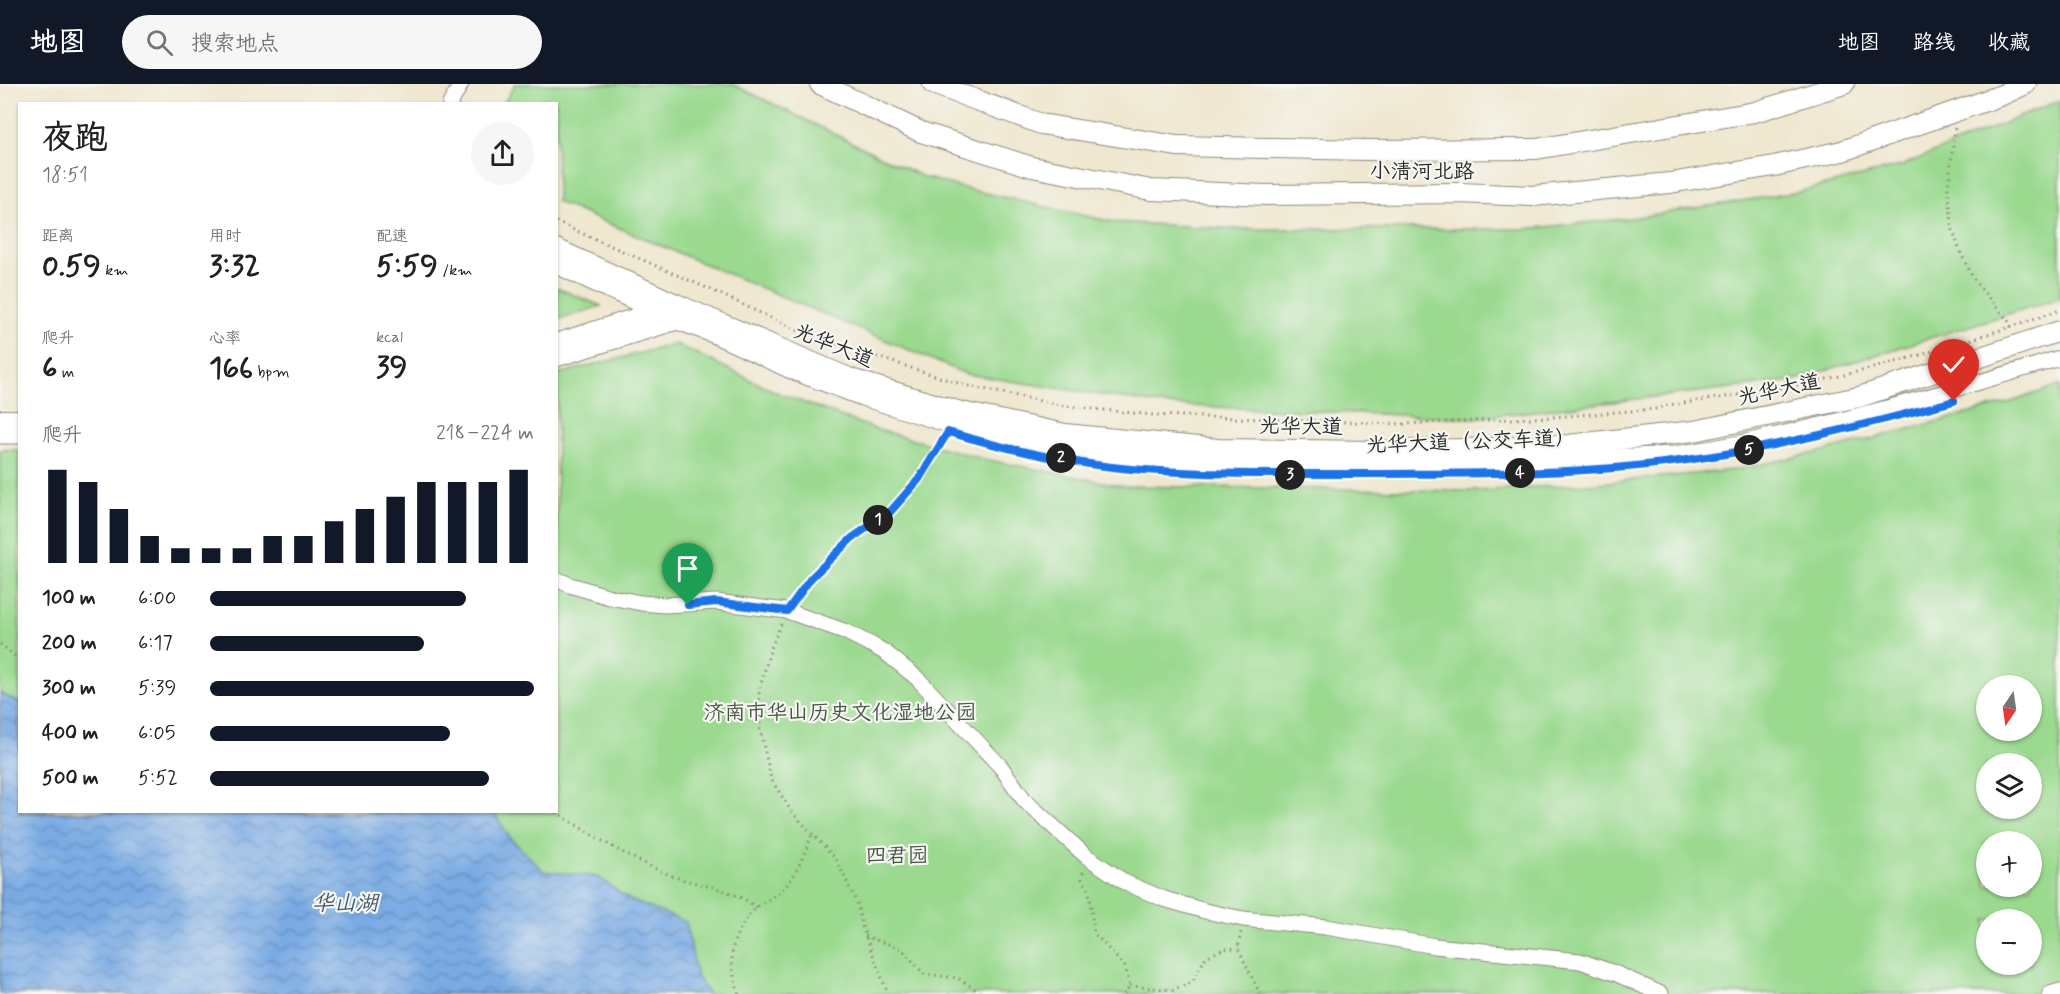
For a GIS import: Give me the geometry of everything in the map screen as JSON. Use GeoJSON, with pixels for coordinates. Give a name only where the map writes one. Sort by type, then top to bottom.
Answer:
{"type":"FeatureCollection","features":[{"type":"Feature","properties":{"kind":"main road","name":"小清河北路"},"geometry":{"type":"LineString","coordinates":[[820,84],[921,132],[1032,167],[1151,190],[1266,195],[1458,193],[1533,196],[1670,183],[1774,166],[1842,151],[1956,111],[2000,88],[2026,84]]}},
{"type":"Feature","properties":{"kind":"main road","name":"小清河北路"},"geometry":{"type":"LineString","coordinates":[[933,84],[1041,124],[1177,146],[1366,150],[1536,149],[1755,112],[1844,84]]}},
{"type":"Feature","properties":{"kind":"main road","name":"光华大道"},"geometry":{"type":"LineString","coordinates":[[558,250],[677,313],[851,380],[961,412],[1065,434],[1218,449],[1363,451],[1465,449],[1568,445],[1694,431],[1859,397],[2060,332]]}},
{"type":"Feature","properties":{"kind":"main road"},"geometry":{"type":"LineString","coordinates":[[558,343],[658,312],[677,313]]}},
{"type":"Feature","properties":{"kind":"main road"},"geometry":{"type":"LineString","coordinates":[[0,420],[18,420]]}},
{"type":"Feature","properties":{"kind":"street"},"geometry":{"type":"LineString","coordinates":[[451,102],[461,84]]}},
{"type":"Feature","properties":{"kind":"street"},"geometry":{"type":"LineString","coordinates":[[558,267],[658,312]]}},
{"type":"Feature","properties":{"kind":"street"},"geometry":{"type":"LineString","coordinates":[[558,358],[677,313]]}},
{"type":"Feature","properties":{"kind":"street","name":"光华大道（公交车道）"},"geometry":{"type":"LineString","coordinates":[[677,313],[713,335],[794,372],[862,398],[952,426],[1105,455],[1169,461],[1284,466],[1459,465],[1672,454],[1706,450],[1907,404],[2060,358]]}},
{"type":"Feature","properties":{"kind":"street"},"geometry":{"type":"LineString","coordinates":[[0,436],[18,435]]}},
{"type":"Feature","properties":{"kind":"street"},"geometry":{"type":"LineString","coordinates":[[558,580],[610,597],[642,603],[665,605],[716,602],[787,611],[844,631],[886,653],[916,678],[1001,767],[1025,801],[1086,856],[1126,883],[1164,898],[1205,911],[1243,919],[1326,927],[1435,946],[1580,961],[1617,974],[1661,994]]}},
{"type":"Feature","properties":{"kind":"street"},"geometry":{"type":"LineString","coordinates":[[2050,994],[2060,991]]}},
{"type":"Feature","properties":{"kind":"path"},"geometry":{"type":"LineString","coordinates":[[1956,111],[1948,189],[1953,231],[1962,256],[1976,283],[2011,327]]}},
{"type":"Feature","properties":{"kind":"path"},"geometry":{"type":"LineString","coordinates":[[558,223],[803,333],[890,362],[964,385],[1065,406],[1153,415],[1403,424],[1510,420],[1655,410],[1668,405],[1760,392],[1828,378],[1925,354],[2060,310]]}},
{"type":"Feature","properties":{"kind":"path"},"geometry":{"type":"LineString","coordinates":[[888,994],[865,936],[857,903],[836,859],[791,812],[771,779],[760,729],[759,691],[770,651],[787,611],[811,578],[852,538],[890,512],[919,479],[952,426]]}},
{"type":"Feature","properties":{"kind":"path"},"geometry":{"type":"LineString","coordinates":[[0,644],[18,658]]}},
{"type":"Feature","properties":{"kind":"path"},"geometry":{"type":"LineString","coordinates":[[558,813],[591,835],[639,861],[673,876],[723,889],[745,899],[757,908]]}},
{"type":"Feature","properties":{"kind":"path"},"geometry":{"type":"LineString","coordinates":[[739,994],[732,973],[733,940],[757,908],[784,888],[796,870],[812,835]]}},
{"type":"Feature","properties":{"kind":"path"},"geometry":{"type":"LineString","coordinates":[[1086,856],[1082,879],[1089,890],[1094,933],[1125,967],[1130,986]]}},
{"type":"Feature","properties":{"kind":"path"},"geometry":{"type":"LineString","coordinates":[[1243,919],[1238,948],[1260,994]]}},
{"type":"Feature","properties":{"kind":"path"},"geometry":{"type":"LineString","coordinates":[[865,936],[902,949],[924,974],[958,978],[982,994]]}},
{"type":"Feature","properties":{"kind":"path"},"geometry":{"type":"LineString","coordinates":[[1130,986],[1173,990],[1192,982],[1206,957],[1223,949],[1238,948]]}},
{"type":"Feature","properties":{"kind":"path"},"geometry":{"type":"LineString","coordinates":[[1124,994],[1130,986]]}},
{"type":"Feature","properties":{"kind":"green space"},"geometry":{"type":"Polygon","coordinates":[[[515,84],[732,84],[923,177],[1113,222],[1234,229],[1525,229],[1632,218],[1798,192],[1901,166],[2060,100],[2060,298],[1791,381],[1474,418],[1166,405],[966,374],[558,202],[558,102],[505,102],[515,84]]]}},
{"type":"Feature","properties":{"kind":"green space"},"geometry":{"type":"Polygon","coordinates":[[[558,288],[601,306],[558,320],[558,288]]]}},
{"type":"Feature","properties":{"kind":"green space","name":"济南市华山历史文化湿地公园"},"geometry":{"type":"Polygon","coordinates":[[[676,344],[778,393],[875,429],[983,459],[1123,486],[1477,491],[1600,483],[1734,470],[1829,450],[2008,403],[2060,385],[2060,994],[0,994],[0,450],[18,450],[18,813],[558,813],[558,374],[676,344]]]}},
{"type":"Feature","properties":{"kind":"water","name":"华山湖"},"geometry":{"type":"Polygon","coordinates":[[[0,693],[18,702],[18,813],[494,813],[511,839],[544,871],[598,877],[630,900],[686,922],[697,978],[709,994],[0,994],[0,693]]]}},
{"type":"Feature","properties":{"kind":"route"},"geometry":{"type":"LineString","coordinates":[[688,605],[716,602],[787,611],[811,578],[852,538],[890,512],[919,479],[948,432],[1045,456],[1141,470],[1275,475],[1516,473],[1616,468],[1698,459],[1794,442],[1954,401]]}},
{"type":"Feature","properties":{"kind":"park label","name":"四君园"},"geometry":{"type":"Point","coordinates":[897,855]}}]}
